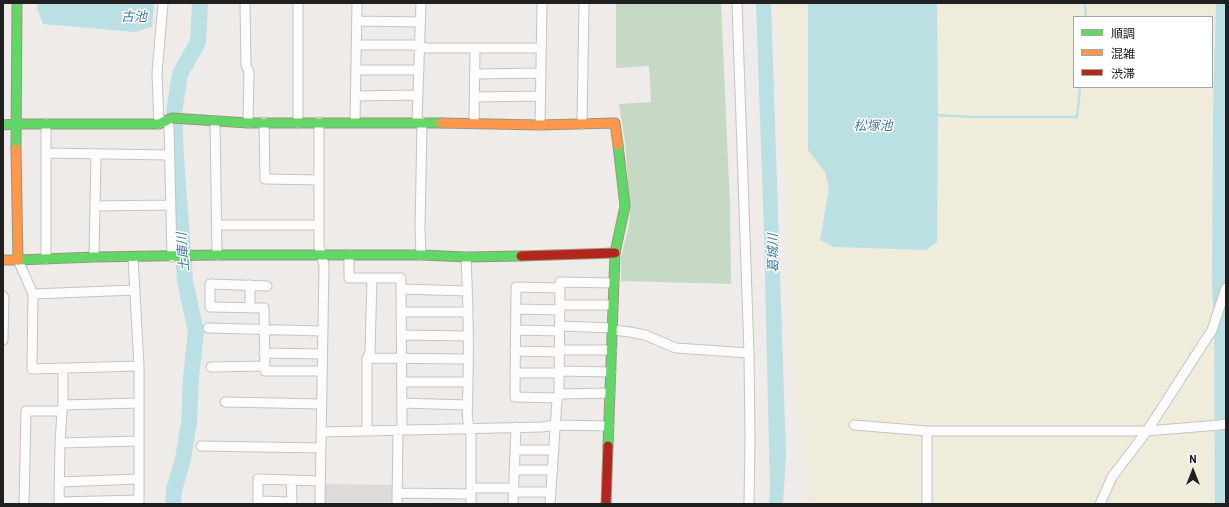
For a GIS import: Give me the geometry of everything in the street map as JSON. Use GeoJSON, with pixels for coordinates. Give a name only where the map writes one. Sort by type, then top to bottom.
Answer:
{"type":"FeatureCollection","features":[{"type":"Feature","properties":{"kind":"street"},"geometry":{"type":"LineString","coordinates":[[17,3],[15,124],[18,260],[33,294],[32,369],[139,366]]}},
{"type":"Feature","properties":{"kind":"street"},"geometry":{"type":"LineString","coordinates":[[163,3],[157,73],[165,121],[169,126],[172,257]]}},
{"type":"Feature","properties":{"kind":"street"},"geometry":{"type":"LineString","coordinates":[[246,3],[246,65],[249,72],[248,123]]}},
{"type":"Feature","properties":{"kind":"street"},"geometry":{"type":"LineString","coordinates":[[298,3],[298,123]]}},
{"type":"Feature","properties":{"kind":"street"},"geometry":{"type":"LineString","coordinates":[[355,122],[357,3]]}},
{"type":"Feature","properties":{"kind":"street"},"geometry":{"type":"LineString","coordinates":[[421,3],[418,95],[420,122],[421,254]]}},
{"type":"Feature","properties":{"kind":"street"},"geometry":{"type":"LineString","coordinates":[[540,125],[540,48],[542,3]]}},
{"type":"Feature","properties":{"kind":"street"},"geometry":{"type":"LineString","coordinates":[[582,124],[584,3]]}},
{"type":"Feature","properties":{"kind":"street"},"geometry":{"type":"LineString","coordinates":[[737,3],[749,353],[749,504]]}},
{"type":"Feature","properties":{"kind":"street"},"geometry":{"type":"LineString","coordinates":[[357,21],[420,22]]}},
{"type":"Feature","properties":{"kind":"street"},"geometry":{"type":"LineString","coordinates":[[357,45],[412,45],[427,48],[540,48]]}},
{"type":"Feature","properties":{"kind":"street"},"geometry":{"type":"LineString","coordinates":[[474,123],[475,48]]}},
{"type":"Feature","properties":{"kind":"street"},"geometry":{"type":"LineString","coordinates":[[356,70],[419,70]]}},
{"type":"Feature","properties":{"kind":"street"},"geometry":{"type":"LineString","coordinates":[[475,74],[540,73]]}},
{"type":"Feature","properties":{"kind":"street"},"geometry":{"type":"LineString","coordinates":[[356,96],[418,95]]}},
{"type":"Feature","properties":{"kind":"street"},"geometry":{"type":"LineString","coordinates":[[475,97],[540,96]]}},
{"type":"Feature","properties":{"kind":"street"},"geometry":{"type":"LineString","coordinates":[[3,125],[165,121],[248,123],[420,122],[540,125],[615,123],[624,206],[614,253],[606,504]]}},
{"type":"Feature","properties":{"kind":"street"},"geometry":{"type":"LineString","coordinates":[[212,121],[217,255]]}},
{"type":"Feature","properties":{"kind":"street"},"geometry":{"type":"LineString","coordinates":[[264,122],[265,179],[319,180]]}},
{"type":"Feature","properties":{"kind":"street"},"geometry":{"type":"LineString","coordinates":[[319,122],[319,246],[324,265],[320,504]]}},
{"type":"Feature","properties":{"kind":"street"},"geometry":{"type":"LineString","coordinates":[[46,124],[46,259]]}},
{"type":"Feature","properties":{"kind":"street"},"geometry":{"type":"LineString","coordinates":[[46,153],[170,155]]}},
{"type":"Feature","properties":{"kind":"street"},"geometry":{"type":"LineString","coordinates":[[94,257],[96,154]]}},
{"type":"Feature","properties":{"kind":"street"},"geometry":{"type":"LineString","coordinates":[[95,206],[170,205]]}},
{"type":"Feature","properties":{"kind":"street"},"geometry":{"type":"LineString","coordinates":[[217,225],[319,224]]}},
{"type":"Feature","properties":{"kind":"street"},"geometry":{"type":"LineString","coordinates":[[3,260],[217,255],[322,256],[421,254],[466,257],[614,253]]}},
{"type":"Feature","properties":{"kind":"street"},"geometry":{"type":"LineString","coordinates":[[349,255],[349,278],[401,278],[402,403],[397,504]]}},
{"type":"Feature","properties":{"kind":"street"},"geometry":{"type":"LineString","coordinates":[[63,368],[59,503],[139,502],[139,366],[133,257]]}},
{"type":"Feature","properties":{"kind":"street"},"geometry":{"type":"LineString","coordinates":[[466,257],[468,291],[468,428],[471,434],[471,504]]}},
{"type":"Feature","properties":{"kind":"street"},"geometry":{"type":"LineString","coordinates":[[367,431],[367,358],[370,353],[372,278]]}},
{"type":"Feature","properties":{"kind":"street"},"geometry":{"type":"LineString","coordinates":[[550,504],[558,396],[560,282],[614,283]]}},
{"type":"Feature","properties":{"kind":"street"},"geometry":{"type":"LineString","coordinates":[[267,286],[210,284],[210,307],[264,308],[264,371],[322,371]]}},
{"type":"Feature","properties":{"kind":"street"},"geometry":{"type":"LineString","coordinates":[[250,285],[250,308]]}},
{"type":"Feature","properties":{"kind":"street"},"geometry":{"type":"LineString","coordinates":[[560,288],[516,287],[515,397],[610,393]]}},
{"type":"Feature","properties":{"kind":"street"},"geometry":{"type":"LineString","coordinates":[[401,288],[468,291]]}},
{"type":"Feature","properties":{"kind":"street"},"geometry":{"type":"LineString","coordinates":[[1100,504],[1112,477],[1147,431],[1212,330],[1226,288]]}},
{"type":"Feature","properties":{"kind":"street"},"geometry":{"type":"LineString","coordinates":[[33,294],[135,290]]}},
{"type":"Feature","properties":{"kind":"street"},"geometry":{"type":"LineString","coordinates":[[3,296],[3,340]]}},
{"type":"Feature","properties":{"kind":"street"},"geometry":{"type":"LineString","coordinates":[[516,309],[613,305]]}},
{"type":"Feature","properties":{"kind":"street"},"geometry":{"type":"LineString","coordinates":[[401,312],[468,312]]}},
{"type":"Feature","properties":{"kind":"street"},"geometry":{"type":"LineString","coordinates":[[208,328],[322,331]]}},
{"type":"Feature","properties":{"kind":"street"},"geometry":{"type":"LineString","coordinates":[[516,330],[612,329],[645,335],[676,348],[749,353]]}},
{"type":"Feature","properties":{"kind":"street"},"geometry":{"type":"LineString","coordinates":[[402,335],[468,336]]}},
{"type":"Feature","properties":{"kind":"street"},"geometry":{"type":"LineString","coordinates":[[515,351],[612,350]]}},
{"type":"Feature","properties":{"kind":"street"},"geometry":{"type":"LineString","coordinates":[[264,353],[322,354]]}},
{"type":"Feature","properties":{"kind":"street"},"geometry":{"type":"LineString","coordinates":[[367,358],[468,359]]}},
{"type":"Feature","properties":{"kind":"street"},"geometry":{"type":"LineString","coordinates":[[210,367],[264,366]]}},
{"type":"Feature","properties":{"kind":"street"},"geometry":{"type":"LineString","coordinates":[[515,373],[611,372]]}},
{"type":"Feature","properties":{"kind":"street"},"geometry":{"type":"LineString","coordinates":[[402,382],[468,382]]}},
{"type":"Feature","properties":{"kind":"street"},"geometry":{"type":"LineString","coordinates":[[225,402],[321,404]]}},
{"type":"Feature","properties":{"kind":"street"},"geometry":{"type":"LineString","coordinates":[[24,504],[26,410],[139,403]]}},
{"type":"Feature","properties":{"kind":"street"},"geometry":{"type":"LineString","coordinates":[[402,403],[468,405]]}},
{"type":"Feature","properties":{"kind":"street"},"geometry":{"type":"LineString","coordinates":[[321,432],[556,425],[609,426]]}},
{"type":"Feature","properties":{"kind":"street"},"geometry":{"type":"LineString","coordinates":[[854,425],[927,431],[1147,431],[1222,425]]}},
{"type":"Feature","properties":{"kind":"street"},"geometry":{"type":"LineString","coordinates":[[514,504],[516,427]]}},
{"type":"Feature","properties":{"kind":"street"},"geometry":{"type":"LineString","coordinates":[[927,431],[927,504]]}},
{"type":"Feature","properties":{"kind":"street"},"geometry":{"type":"LineString","coordinates":[[60,443],[139,441]]}},
{"type":"Feature","properties":{"kind":"street"},"geometry":{"type":"LineString","coordinates":[[201,446],[321,448]]}},
{"type":"Feature","properties":{"kind":"street"},"geometry":{"type":"LineString","coordinates":[[515,450],[554,450]]}},
{"type":"Feature","properties":{"kind":"street"},"geometry":{"type":"LineString","coordinates":[[514,470],[553,470]]}},
{"type":"Feature","properties":{"kind":"street"},"geometry":{"type":"LineString","coordinates":[[59,482],[139,479]]}},
{"type":"Feature","properties":{"kind":"street"},"geometry":{"type":"LineString","coordinates":[[291,480],[320,481]]}},
{"type":"Feature","properties":{"kind":"street"},"geometry":{"type":"LineString","coordinates":[[397,493],[514,490],[551,492]]}},
{"type":"Feature","properties":{"kind":"shaded area"},"geometry":{"type":"Polygon","coordinates":[[[776,3],[1226,3],[1226,504],[810,504],[794,362],[776,3]]]}},
{"type":"Feature","properties":{"kind":"shaded area"},"geometry":{"type":"Polygon","coordinates":[[[324,484],[395,485],[395,504],[323,504],[324,484]]]}},
{"type":"Feature","properties":{"kind":"green space"},"geometry":{"type":"Polygon","coordinates":[[[616,3],[721,3],[730,206],[731,284],[621,281],[621,257],[629,225],[630,210],[625,141],[619,104],[651,102],[649,66],[616,68],[616,3]]]}},
{"type":"Feature","properties":{"kind":"water","name":"古池"},"geometry":{"type":"Polygon","coordinates":[[[37,3],[154,3],[152,27],[135,32],[43,24],[37,8],[37,3]]]}},
{"type":"Feature","properties":{"kind":"water","name":"葛城川"},"geometry":{"type":"Polygon","coordinates":[[[756,3],[771,3],[786,455],[783,504],[769,504],[770,490],[764,233],[756,3]]]}},
{"type":"Feature","properties":{"kind":"water","name":"松塚池"},"geometry":{"type":"Polygon","coordinates":[[[808,3],[937,3],[937,242],[926,250],[834,247],[820,240],[829,188],[825,172],[808,150],[808,3]]]}},
{"type":"Feature","properties":{"kind":"waterway","name":"土庫川"},"geometry":{"type":"LineString","coordinates":[[173,504],[174,490],[183,459],[189,423],[191,377],[196,332],[185,281],[174,113],[180,74],[198,42],[200,3]]}},
{"type":"Feature","properties":{"kind":"waterway"},"geometry":{"type":"LineString","coordinates":[[1085,3],[1086,16]]}},
{"type":"Feature","properties":{"kind":"waterway"},"geometry":{"type":"LineString","coordinates":[[1223,504],[1222,321],[1220,287],[1221,114],[1224,3]]}},
{"type":"Feature","properties":{"kind":"waterway"},"geometry":{"type":"LineString","coordinates":[[936,115],[973,117],[1077,117],[1080,88]]}},
{"type":"Feature","properties":{"kind":"traffic: fast"},"geometry":{"type":"LineString","coordinates":[[16,149],[17,3]]}},
{"type":"Feature","properties":{"kind":"traffic: fast"},"geometry":{"type":"LineString","coordinates":[[3,125],[159,124],[172,118],[248,123],[441,123]]}},
{"type":"Feature","properties":{"kind":"traffic: fast"},"geometry":{"type":"LineString","coordinates":[[608,446],[615,253],[625,206],[618,145]]}},
{"type":"Feature","properties":{"kind":"traffic: fast"},"geometry":{"type":"LineString","coordinates":[[18,260],[216,255],[521,256]]}},
{"type":"Feature","properties":{"kind":"traffic: slow"},"geometry":{"type":"LineString","coordinates":[[441,123],[540,125],[615,123],[618,145]]}},
{"type":"Feature","properties":{"kind":"traffic: slow"},"geometry":{"type":"LineString","coordinates":[[3,260],[18,260],[16,149]]}},
{"type":"Feature","properties":{"kind":"traffic: jam"},"geometry":{"type":"LineString","coordinates":[[521,256],[615,253]]}},
{"type":"Feature","properties":{"kind":"traffic: jam"},"geometry":{"type":"LineString","coordinates":[[606,504],[608,446]]}}]}
